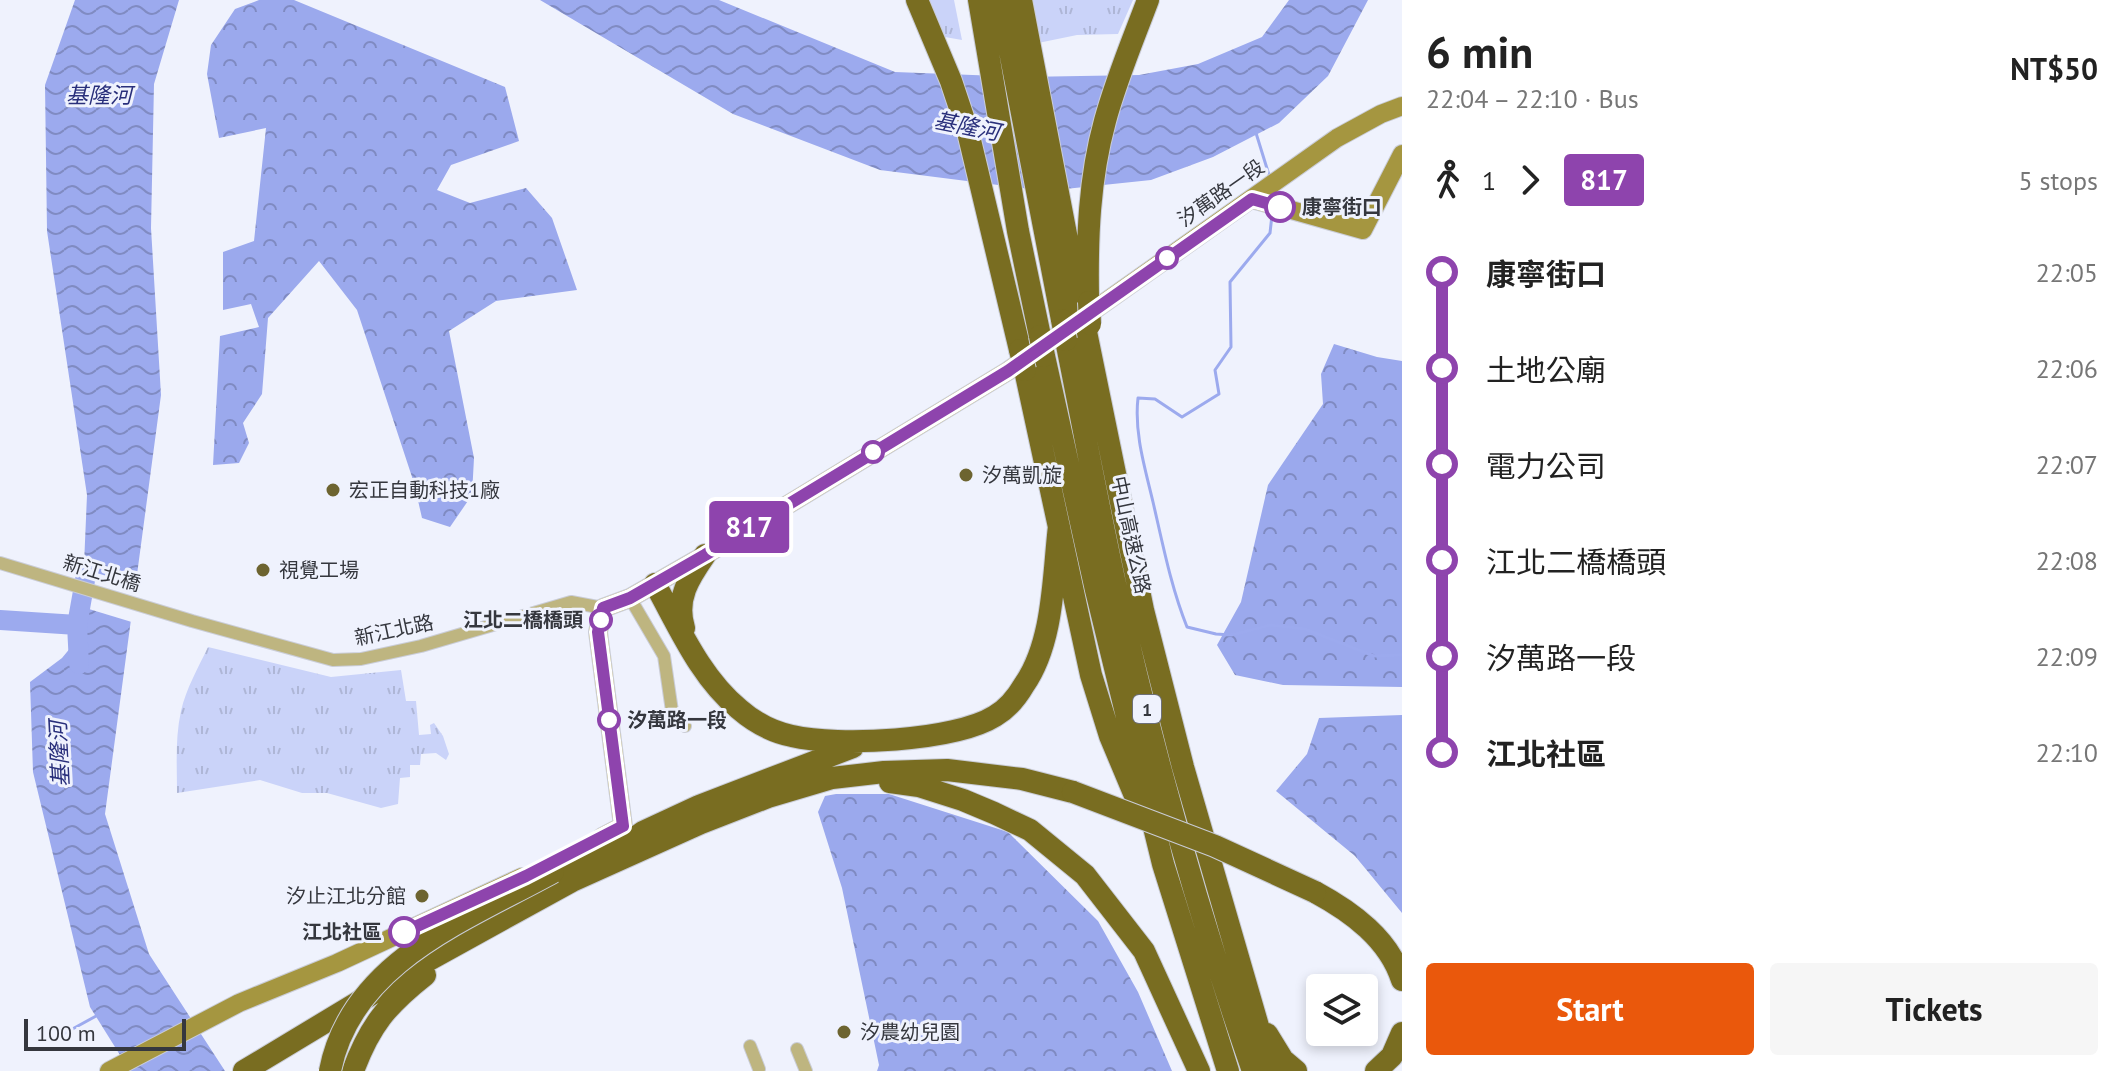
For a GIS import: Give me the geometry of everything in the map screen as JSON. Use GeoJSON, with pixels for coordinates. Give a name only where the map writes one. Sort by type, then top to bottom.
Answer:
{"type":"FeatureCollection","features":[{"type":"Feature","properties":{"kind":"highway"},"geometry":{"type":"LineString","coordinates":[[917,0],[960,105],[988,207],[1091,675],[1110,736],[1163,864]]}},
{"type":"Feature","properties":{"kind":"highway"},"geometry":{"type":"LineString","coordinates":[[965,0],[1001,51]]}},
{"type":"Feature","properties":{"kind":"highway"},"geometry":{"type":"LineString","coordinates":[[979,0],[1001,51],[1095,371],[1143,610],[1183,767],[1271,1071]]}},
{"type":"Feature","properties":{"kind":"highway"},"geometry":{"type":"LineString","coordinates":[[1000,0],[1001,51]]}},
{"type":"Feature","properties":{"kind":"highway"},"geometry":{"type":"LineString","coordinates":[[1001,51],[1021,0]]}},
{"type":"Feature","properties":{"kind":"highway"},"geometry":{"type":"LineString","coordinates":[[1079,320],[1092,182],[1104,123],[1134,37],[1151,3]]}},
{"type":"Feature","properties":{"kind":"highway","name":"1"},"geometry":{"type":"LineString","coordinates":[[1001,51],[1018,231],[1089,560],[1163,864],[1228,1071]]}},
{"type":"Feature","properties":{"kind":"highway","name":"中山高速公路"},"geometry":{"type":"LineString","coordinates":[[1079,320],[1115,580],[1172,805],[1220,976],[1253,1071]]}},
{"type":"Feature","properties":{"kind":"highway"},"geometry":{"type":"LineString","coordinates":[[655,584],[698,663],[737,708],[761,726],[804,739],[869,741],[957,731],[995,716],[1013,701],[1027,683],[1039,654],[1049,615],[1059,526]]}},
{"type":"Feature","properties":{"kind":"highway"},"geometry":{"type":"LineString","coordinates":[[689,645],[680,607],[688,579],[705,555]]}},
{"type":"Feature","properties":{"kind":"highway"},"geometry":{"type":"LineString","coordinates":[[330,1071],[334,1052],[349,1019],[390,968],[416,946],[562,877],[768,797],[801,778],[823,756],[869,741]]}},
{"type":"Feature","properties":{"kind":"highway"},"geometry":{"type":"LineString","coordinates":[[244,1071],[471,937],[625,835],[643,832],[741,787],[801,778],[947,770],[1078,786],[1215,846],[1316,886],[1341,892],[1376,917],[1402,947]]}},
{"type":"Feature","properties":{"kind":"highway"},"geometry":{"type":"LineString","coordinates":[[801,778],[919,786],[963,800],[1030,830],[1085,875],[1144,951],[1199,1071]]}},
{"type":"Feature","properties":{"kind":"highway"},"geometry":{"type":"LineString","coordinates":[[1316,886],[1365,926],[1393,958],[1402,980]]}},
{"type":"Feature","properties":{"kind":"highway"},"geometry":{"type":"LineString","coordinates":[[353,1071],[364,1040],[384,1012],[471,937]]}},
{"type":"Feature","properties":{"kind":"highway"},"geometry":{"type":"LineString","coordinates":[[1244,983],[1269,1038],[1283,1060],[1296,1071]]}},
{"type":"Feature","properties":{"kind":"highway"},"geometry":{"type":"LineString","coordinates":[[1376,1071],[1392,1056],[1402,1033]]}},
{"type":"Feature","properties":{"kind":"street","name":"汐萬路一段"},"geometry":{"type":"LineString","coordinates":[[603,608],[630,598],[705,555],[1008,371],[1337,138],[1402,106]]}},
{"type":"Feature","properties":{"kind":"street"},"geometry":{"type":"LineString","coordinates":[[1252,199],[1363,230],[1402,154]]}},
{"type":"Feature","properties":{"kind":"street","name":"新江北橋"},"geometry":{"type":"LineString","coordinates":[[0,563],[192,621]]}},
{"type":"Feature","properties":{"kind":"street"},"geometry":{"type":"LineString","coordinates":[[630,598],[664,656],[673,718],[685,726]]}},
{"type":"Feature","properties":{"kind":"street","name":"新江北路"},"geometry":{"type":"LineString","coordinates":[[192,621],[333,660],[361,659],[421,646],[571,602],[603,608]]}},
{"type":"Feature","properties":{"kind":"street"},"geometry":{"type":"LineString","coordinates":[[109,1071],[231,1007],[337,963],[526,876],[623,826],[598,632],[603,608]]}},
{"type":"Feature","properties":{"kind":"street"},"geometry":{"type":"LineString","coordinates":[[750,1046],[759,1069]]}},
{"type":"Feature","properties":{"kind":"street"},"geometry":{"type":"LineString","coordinates":[[797,1049],[806,1071]]}},
{"type":"Feature","properties":{"kind":"green space"},"geometry":{"type":"Polygon","coordinates":[[[259,0],[294,0],[505,87],[519,141],[451,165],[437,190],[470,203],[526,188],[552,218],[577,290],[496,301],[449,331],[474,458],[472,495],[450,527],[422,518],[414,483],[357,310],[319,261],[268,318],[262,394],[243,423],[249,443],[239,463],[213,465],[220,336],[259,327],[251,304],[223,310],[223,252],[254,241],[266,128],[219,138],[207,74],[211,45],[235,9],[259,0]]]}},
{"type":"Feature","properties":{"kind":"green space"},"geometry":{"type":"Polygon","coordinates":[[[929,0],[954,0],[962,40],[945,37],[929,0]]]}},
{"type":"Feature","properties":{"kind":"green space"},"geometry":{"type":"Polygon","coordinates":[[[1030,0],[1133,0],[1118,34],[1077,35],[1038,43],[1030,0]]]}},
{"type":"Feature","properties":{"kind":"green space"},"geometry":{"type":"Polygon","coordinates":[[[1334,344],[1402,361],[1402,687],[1283,685],[1235,675],[1217,645],[1241,602],[1268,485],[1323,404],[1321,374],[1334,344]]]}},
{"type":"Feature","properties":{"kind":"green space"},"geometry":{"type":"Polygon","coordinates":[[[208,647],[331,677],[401,670],[406,701],[416,701],[419,735],[431,734],[430,725],[434,723],[443,736],[449,754],[446,760],[436,753],[421,754],[420,765],[410,765],[410,777],[400,778],[398,804],[381,808],[327,793],[302,793],[260,780],[177,793],[177,742],[181,711],[208,647]]]}},
{"type":"Feature","properties":{"kind":"green space"},"geometry":{"type":"Polygon","coordinates":[[[1402,715],[1402,913],[1355,856],[1276,791],[1307,754],[1319,718],[1402,715]]]}},
{"type":"Feature","properties":{"kind":"green space"},"geometry":{"type":"Polygon","coordinates":[[[889,794],[1008,832],[1098,921],[1138,992],[1172,1071],[877,1071],[879,1065],[842,888],[818,812],[825,796],[889,794]]]}},
{"type":"Feature","properties":{"kind":"water","name":"基隆河"},"geometry":{"type":"Polygon","coordinates":[[[75,0],[179,0],[154,84],[151,228],[161,395],[105,814],[149,954],[225,1071],[130,1071],[90,1007],[33,772],[30,682],[62,658],[81,635],[87,495],[47,231],[45,85],[75,0]]]}},
{"type":"Feature","properties":{"kind":"water","name":"基隆河"},"geometry":{"type":"Polygon","coordinates":[[[540,0],[719,0],[895,72],[1023,77],[1139,75],[1198,64],[1262,37],[1289,0],[1368,0],[1328,76],[1279,123],[1213,157],[1151,180],[1046,191],[880,170],[733,114],[540,0]]]}},
{"type":"Feature","properties":{"kind":"pier"},"geometry":{"type":"Polygon","coordinates":[[[80,568],[140,586],[135,623],[79,606],[80,568]]]}},
{"type":"Feature","properties":{"kind":"waterway"},"geometry":{"type":"LineString","coordinates":[[1256,133],[1269,175]]}},
{"type":"Feature","properties":{"kind":"waterway"},"geometry":{"type":"LineString","coordinates":[[1272,215],[1270,233],[1230,282],[1231,347],[1215,370],[1219,394],[1182,417],[1155,399],[1138,398],[1141,450],[1176,597],[1187,627],[1231,635],[1271,625],[1305,629],[1374,656],[1402,655]]}},
{"type":"Feature","properties":{"kind":"waterway","name":"基隆河"},"geometry":{"type":"LineString","coordinates":[[79,664],[77,625],[87,569]]}},
{"type":"Feature","properties":{"kind":"waterway"},"geometry":{"type":"LineString","coordinates":[[0,620],[77,625]]}},
{"type":"Feature","properties":{"kind":"waterway"},"geometry":{"type":"LineString","coordinates":[[56,1038],[98,1015]]}},
{"type":"Feature","properties":{"kind":"bus line","name":"817"},"geometry":{"type":"LineString","coordinates":[[404,932],[526,876],[623,826],[598,632],[603,608],[630,598],[705,555],[1008,371],[1252,199],[1280,207]]}},
{"type":"Feature","properties":{"kind":"place","name":"康寧街口"},"geometry":{"type":"Point","coordinates":[1280,207]}},
{"type":"Feature","properties":{"kind":"place","name":"汐萬凱旋"},"geometry":{"type":"Point","coordinates":[966,475]}},
{"type":"Feature","properties":{"kind":"place","name":"宏正自動科技1廠"},"geometry":{"type":"Point","coordinates":[333,490]}},
{"type":"Feature","properties":{"kind":"place","name":"視覺工場"},"geometry":{"type":"Point","coordinates":[263,570]}},
{"type":"Feature","properties":{"kind":"place","name":"江北二橋橋頭"},"geometry":{"type":"Point","coordinates":[601,620]}},
{"type":"Feature","properties":{"kind":"place","name":"汐萬路一段"},"geometry":{"type":"Point","coordinates":[609,720]}},
{"type":"Feature","properties":{"kind":"place","name":"汐止江北分館"},"geometry":{"type":"Point","coordinates":[422,896]}},
{"type":"Feature","properties":{"kind":"place","name":"江北社區"},"geometry":{"type":"Point","coordinates":[404,932]}},
{"type":"Feature","properties":{"kind":"place","name":"汐農幼兒園"},"geometry":{"type":"Point","coordinates":[844,1032]}}]}
